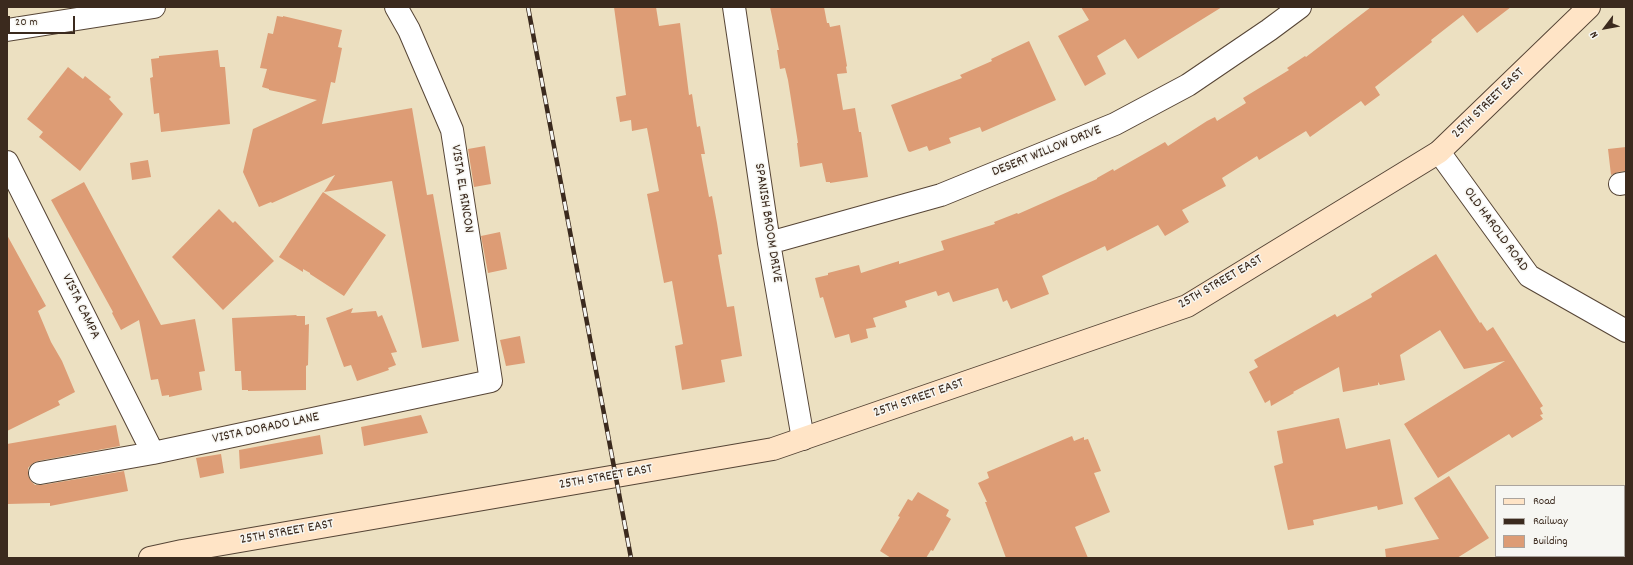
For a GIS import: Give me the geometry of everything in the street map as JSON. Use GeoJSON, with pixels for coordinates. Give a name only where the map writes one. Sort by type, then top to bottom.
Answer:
{"type":"FeatureCollection","features":[{"type":"Feature","properties":{"kind":"main road","name":"25TH STREET EAST"},"geometry":{"type":"LineString","coordinates":[[150,558],[182,551],[773,449],[1187,306],[1439,152],[1590,7]]}},
{"type":"Feature","properties":{"kind":"street"},"geometry":{"type":"LineString","coordinates":[[7,30],[154,7]]}},
{"type":"Feature","properties":{"kind":"street","name":"VISTA EL RINCON"},"geometry":{"type":"LineString","coordinates":[[396,7],[409,30],[452,130],[491,381]]}},
{"type":"Feature","properties":{"kind":"street","name":"SPANISH BROOM DRIVE"},"geometry":{"type":"LineString","coordinates":[[734,7],[769,243],[803,439]]}},
{"type":"Feature","properties":{"kind":"street","name":"DESERT WILLOW DRIVE"},"geometry":{"type":"LineString","coordinates":[[769,243],[941,195],[1115,124],[1188,85],[1300,7]]}},
{"type":"Feature","properties":{"kind":"street","name":"OLD HAROLD ROAD"},"geometry":{"type":"LineString","coordinates":[[1439,152],[1529,276],[1626,331]]}},
{"type":"Feature","properties":{"kind":"street","name":"VISTA CAMPA"},"geometry":{"type":"LineString","coordinates":[[7,162],[153,453]]}},
{"type":"Feature","properties":{"kind":"street","name":"VISTA DORADO LANE"},"geometry":{"type":"LineString","coordinates":[[40,473],[153,453],[491,381]]}},
{"type":"Feature","properties":{"kind":"building"},"geometry":{"type":"Polygon","coordinates":[[[614,7],[656,7],[659,26],[680,23],[689,95],[692,94],[697,127],[700,126],[705,154],[701,154],[709,197],[712,196],[717,223],[722,254],[718,255],[727,307],[734,306],[742,356],[721,360],[725,382],[682,390],[675,346],[683,344],[672,281],[664,283],[647,194],[659,191],[647,128],[632,131],[631,120],[620,122],[616,97],[626,95],[614,7]]]}},
{"type":"Feature","properties":{"kind":"building"},"geometry":{"type":"Polygon","coordinates":[[[770,7],[824,7],[827,23],[829,23],[830,27],[840,25],[847,66],[847,73],[837,74],[843,110],[855,108],[859,132],[861,132],[868,177],[830,183],[826,182],[822,163],[800,167],[798,143],[788,80],[785,68],[780,69],[777,50],[779,50],[770,7]]]}},
{"type":"Feature","properties":{"kind":"building"},"geometry":{"type":"Polygon","coordinates":[[[1081,7],[1222,7],[1138,59],[1125,39],[1097,56],[1106,74],[1085,86],[1058,36],[1089,20],[1081,7]]]}},
{"type":"Feature","properties":{"kind":"building"},"geometry":{"type":"Polygon","coordinates":[[[1371,7],[1511,7],[1477,33],[1463,15],[1431,40],[1432,42],[1375,87],[1380,95],[1365,106],[1361,101],[1310,137],[1306,131],[1259,160],[1257,156],[1222,178],[1226,186],[1182,210],[1189,222],[1165,236],[1158,225],[1107,251],[1105,246],[1042,276],[1049,294],[1011,309],[1007,300],[1003,302],[998,288],[953,302],[949,292],[938,296],[936,291],[905,301],[907,307],[873,318],[876,327],[866,329],[868,338],[851,343],[849,334],[835,338],[823,297],[820,298],[815,278],[859,265],[861,273],[899,261],[899,264],[944,250],[941,241],[995,224],[994,222],[1017,213],[1018,214],[1097,179],[1113,169],[1114,171],[1165,142],[1168,146],[1207,121],[1215,117],[1217,121],[1246,103],[1243,98],[1289,70],[1287,68],[1305,56],[1306,57],[1371,7]]]}},
{"type":"Feature","properties":{"kind":"building"},"geometry":{"type":"Polygon","coordinates":[[[277,16],[283,16],[342,30],[338,47],[342,48],[335,83],[331,82],[322,124],[412,108],[427,195],[433,194],[459,341],[422,348],[392,181],[324,192],[335,175],[272,203],[271,202],[259,207],[243,172],[253,129],[317,100],[269,90],[262,87],[267,69],[260,68],[268,33],[273,34],[277,16]]]}},
{"type":"Feature","properties":{"kind":"building"},"geometry":{"type":"Polygon","coordinates":[[[1029,41],[1056,100],[982,132],[980,127],[949,138],[951,143],[929,151],[927,146],[910,152],[908,151],[891,105],[962,78],[960,75],[992,61],[991,59],[1029,41]]]}},
{"type":"Feature","properties":{"kind":"building"},"geometry":{"type":"Polygon","coordinates":[[[218,50],[220,67],[225,67],[230,124],[161,132],[159,113],[154,114],[150,78],[153,77],[151,59],[159,58],[159,56],[218,50]]]}},
{"type":"Feature","properties":{"kind":"building"},"geometry":{"type":"Polygon","coordinates":[[[68,67],[83,79],[85,76],[111,97],[109,99],[123,114],[80,171],[39,137],[43,132],[27,119],[68,67]]]}},
{"type":"Feature","properties":{"kind":"building"},"geometry":{"type":"Polygon","coordinates":[[[485,146],[491,184],[474,187],[468,149],[485,146]]]}},
{"type":"Feature","properties":{"kind":"building"},"geometry":{"type":"Polygon","coordinates":[[[1626,147],[1626,171],[1611,175],[1608,149],[1626,147]]]}},
{"type":"Feature","properties":{"kind":"building"},"geometry":{"type":"Polygon","coordinates":[[[148,160],[151,177],[132,180],[130,163],[148,160]]]}},
{"type":"Feature","properties":{"kind":"building"},"geometry":{"type":"Polygon","coordinates":[[[84,182],[161,325],[195,319],[205,371],[199,372],[202,390],[169,397],[169,395],[162,396],[158,379],[151,380],[139,320],[121,330],[112,313],[113,312],[51,200],[84,182]]]}},
{"type":"Feature","properties":{"kind":"building"},"geometry":{"type":"Polygon","coordinates":[[[323,192],[386,235],[344,296],[303,269],[303,272],[279,257],[323,192]]]}},
{"type":"Feature","properties":{"kind":"building"},"geometry":{"type":"Polygon","coordinates":[[[219,209],[233,223],[235,221],[274,261],[223,310],[172,257],[219,209]]]}},
{"type":"Feature","properties":{"kind":"building"},"geometry":{"type":"Polygon","coordinates":[[[500,232],[507,269],[488,273],[481,236],[500,232]]]}},
{"type":"Feature","properties":{"kind":"building"},"geometry":{"type":"Polygon","coordinates":[[[7,235],[46,306],[38,311],[75,392],[58,401],[60,405],[7,431],[7,235]]]}},
{"type":"Feature","properties":{"kind":"building"},"geometry":{"type":"Polygon","coordinates":[[[1436,254],[1480,323],[1481,322],[1487,331],[1493,327],[1543,406],[1540,408],[1543,414],[1540,415],[1543,419],[1512,438],[1509,434],[1438,478],[1404,424],[1505,361],[1464,369],[1440,330],[1400,355],[1405,380],[1380,385],[1378,382],[1378,385],[1343,392],[1339,367],[1271,406],[1270,400],[1265,403],[1249,372],[1258,367],[1254,360],[1335,314],[1337,317],[1372,297],[1371,294],[1436,254]]]}},
{"type":"Feature","properties":{"kind":"building"},"geometry":{"type":"Polygon","coordinates":[[[353,308],[351,313],[376,311],[378,317],[382,315],[397,352],[391,353],[396,365],[388,368],[389,370],[357,381],[351,365],[344,367],[326,318],[353,308]]]}},
{"type":"Feature","properties":{"kind":"building"},"geometry":{"type":"Polygon","coordinates":[[[297,315],[296,316],[305,316],[305,325],[309,324],[306,390],[242,390],[241,371],[235,371],[232,318],[297,315]]]}},
{"type":"Feature","properties":{"kind":"building"},"geometry":{"type":"Polygon","coordinates":[[[520,336],[525,363],[506,366],[500,340],[520,336]]]}},
{"type":"Feature","properties":{"kind":"building"},"geometry":{"type":"Polygon","coordinates":[[[421,415],[428,433],[364,446],[361,427],[421,415]]]}},
{"type":"Feature","properties":{"kind":"building"},"geometry":{"type":"Polygon","coordinates":[[[1339,418],[1346,449],[1390,439],[1403,504],[1378,510],[1377,506],[1313,520],[1314,525],[1288,530],[1274,466],[1283,463],[1277,431],[1339,418]]]}},
{"type":"Feature","properties":{"kind":"building"},"geometry":{"type":"Polygon","coordinates":[[[116,425],[120,446],[38,461],[28,468],[28,475],[35,485],[42,485],[124,471],[128,491],[50,506],[50,503],[7,504],[7,444],[116,425]]]}},
{"type":"Feature","properties":{"kind":"building"},"geometry":{"type":"Polygon","coordinates":[[[320,435],[323,454],[240,469],[239,450],[320,435]]]}},
{"type":"Feature","properties":{"kind":"building"},"geometry":{"type":"Polygon","coordinates":[[[1072,436],[1074,441],[1084,437],[1084,440],[1088,439],[1101,471],[1094,473],[1110,512],[1075,527],[1088,558],[1006,558],[985,502],[987,502],[978,483],[989,478],[987,472],[1072,436]]]}},
{"type":"Feature","properties":{"kind":"building"},"geometry":{"type":"Polygon","coordinates":[[[221,454],[224,473],[200,478],[196,458],[221,454]]]}},
{"type":"Feature","properties":{"kind":"building"},"geometry":{"type":"Polygon","coordinates":[[[1449,476],[1489,538],[1457,558],[1386,558],[1385,549],[1439,539],[1414,498],[1449,476]]]}},
{"type":"Feature","properties":{"kind":"building"},"geometry":{"type":"Polygon","coordinates":[[[918,492],[949,510],[946,516],[951,519],[933,551],[931,550],[926,558],[891,558],[880,551],[900,517],[898,516],[908,499],[912,501],[918,492]]]}},
{"type":"Feature","properties":{"kind":"railway"},"geometry":{"type":"LineString","coordinates":[[528,7],[631,558]]}}]}
